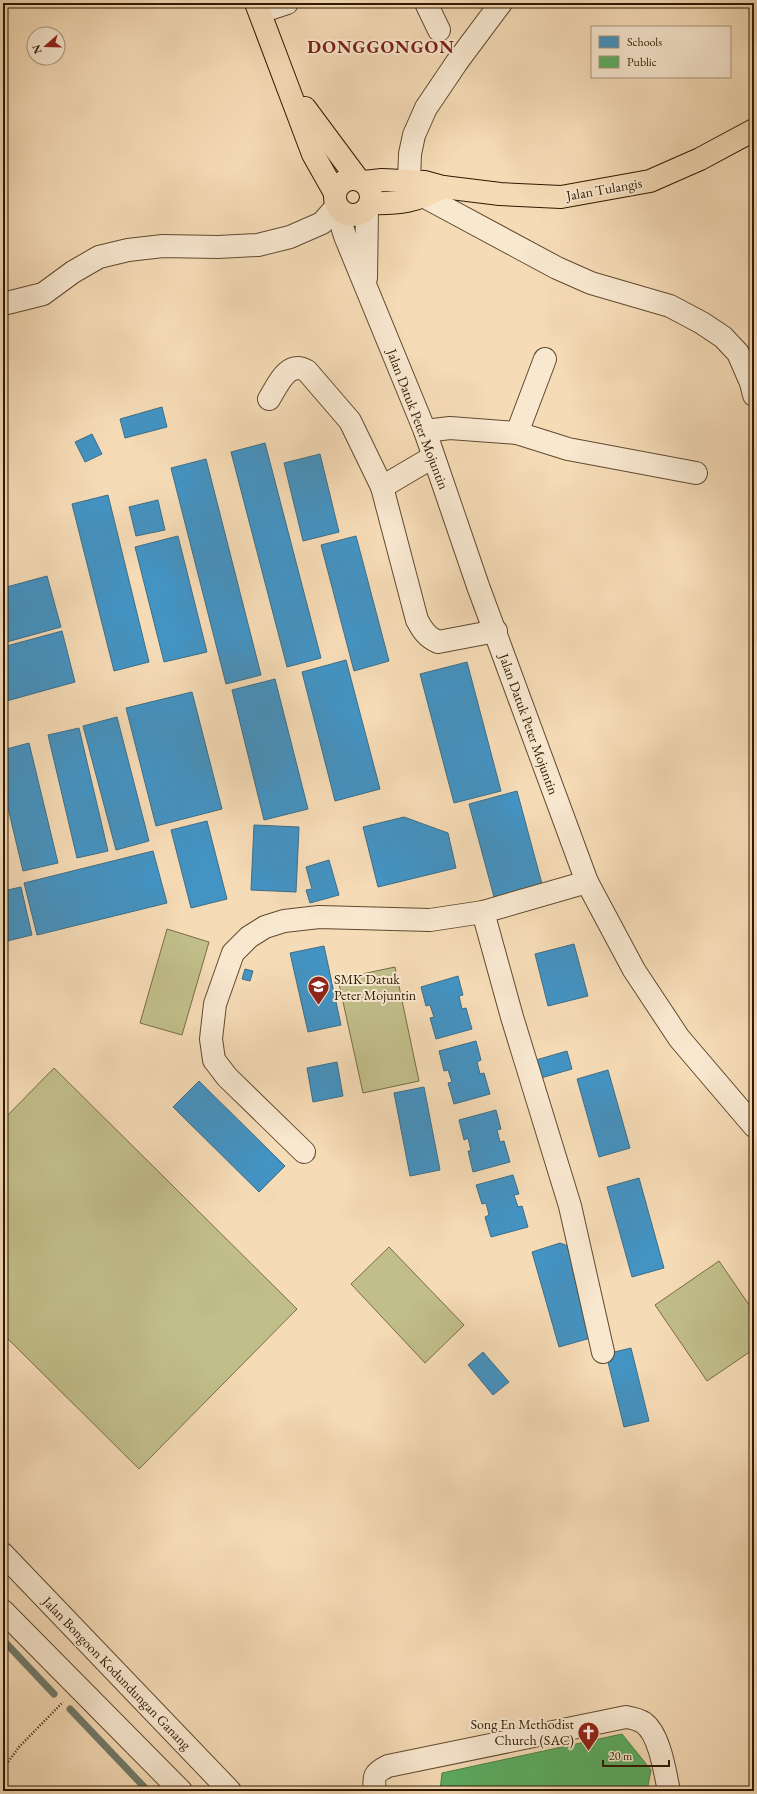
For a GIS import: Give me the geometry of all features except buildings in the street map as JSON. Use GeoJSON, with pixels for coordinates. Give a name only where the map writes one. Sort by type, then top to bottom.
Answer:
{"type":"FeatureCollection","features":[{"type":"Feature","properties":{"kind":"main road","name":"Jalan Datuk Peter Mojuntin"},"geometry":{"type":"LineString","coordinates":[[258,7],[313,154],[337,203]]}},
{"type":"Feature","properties":{"kind":"main road","name":"Jalan Datuk Peter Mojuntin"},"geometry":{"type":"LineString","coordinates":[[290,90],[361,180]]}},
{"type":"Feature","properties":{"kind":"main road","name":"Jalan Tulangis"},"geometry":{"type":"LineString","coordinates":[[369,206],[385,204],[434,192],[561,197],[650,181],[700,159],[754,130]]}},
{"type":"Feature","properties":{"kind":"main road"},"geometry":{"type":"LineString","coordinates":[[345,180],[361,180],[371,191],[369,206],[355,215],[347,214],[337,203],[337,187],[345,180]]}},
{"type":"Feature","properties":{"kind":"main road","name":"Jalan Tulangis"},"geometry":{"type":"LineString","coordinates":[[361,180],[409,180],[425,182],[434,192]]}},
{"type":"Feature","properties":{"kind":"street"},"geometry":{"type":"LineString","coordinates":[[258,7],[287,3]]}},
{"type":"Feature","properties":{"kind":"street"},"geometry":{"type":"LineString","coordinates":[[426,3],[439,30]]}},
{"type":"Feature","properties":{"kind":"street"},"geometry":{"type":"LineString","coordinates":[[409,180],[410,154],[414,135],[426,108],[457,62],[501,3]]}},
{"type":"Feature","properties":{"kind":"street"},"geometry":{"type":"LineString","coordinates":[[434,192],[556,268],[591,283],[670,306],[702,323],[723,337],[738,353],[751,383],[754,395]]}},
{"type":"Feature","properties":{"kind":"street"},"geometry":{"type":"LineString","coordinates":[[3,304],[43,294],[73,272],[99,257],[128,250],[163,246],[218,247],[258,245],[290,237],[322,223],[337,203]]}},
{"type":"Feature","properties":{"kind":"street","name":"Jalan Datuk Peter Mojuntin"},"geometry":{"type":"LineString","coordinates":[[337,203],[344,236],[426,431],[478,586],[496,631],[587,882],[634,970],[679,1038],[754,1126]]}},
{"type":"Feature","properties":{"kind":"street","name":"Jalan Datuk Peter Mojuntin"},"geometry":{"type":"LineString","coordinates":[[366,288],[369,206]]}},
{"type":"Feature","properties":{"kind":"street"},"geometry":{"type":"LineString","coordinates":[[517,433],[545,360]]}},
{"type":"Feature","properties":{"kind":"street"},"geometry":{"type":"LineString","coordinates":[[268,400],[286,373],[293,368],[300,367],[307,371],[350,421],[382,487],[417,620],[425,634],[438,642],[496,631]]}},
{"type":"Feature","properties":{"kind":"street"},"geometry":{"type":"LineString","coordinates":[[426,431],[450,428],[517,433],[568,449],[696,472]]}},
{"type":"Feature","properties":{"kind":"street"},"geometry":{"type":"LineString","coordinates":[[382,487],[434,456]]}},
{"type":"Feature","properties":{"kind":"street"},"geometry":{"type":"LineString","coordinates":[[304,1152],[227,1078],[214,1060],[211,1039],[215,1004],[233,953],[249,937],[265,927],[284,921],[319,917],[430,920],[483,912],[587,882]]}},
{"type":"Feature","properties":{"kind":"street"},"geometry":{"type":"LineString","coordinates":[[483,912],[529,1074],[570,1206],[603,1352]]}},
{"type":"Feature","properties":{"kind":"street","name":"Jalan Bongoon Kodundungan Ganang"},"geometry":{"type":"LineString","coordinates":[[3,1554],[230,1791]]}},
{"type":"Feature","properties":{"kind":"street"},"geometry":{"type":"LineString","coordinates":[[3,1611],[181,1791]]}},
{"type":"Feature","properties":{"kind":"street"},"geometry":{"type":"LineString","coordinates":[[375,1791],[373,1779],[377,1771],[388,1766],[626,1717],[635,1719],[644,1724],[656,1740],[669,1791]]}},
{"type":"Feature","properties":{"kind":"path"},"geometry":{"type":"LineString","coordinates":[[3,1769],[19,1747],[77,1687]]}},
{"type":"Feature","properties":{"kind":"shaded area"},"geometry":{"type":"Polygon","coordinates":[[[167,929],[209,942],[182,1035],[140,1023],[167,929]]]}},
{"type":"Feature","properties":{"kind":"shaded area"},"geometry":{"type":"Polygon","coordinates":[[[395,967],[419,1081],[363,1093],[338,979],[395,967]]]}},
{"type":"Feature","properties":{"kind":"shaded area"},"geometry":{"type":"Polygon","coordinates":[[[54,1068],[297,1309],[139,1469],[3,1334],[3,1120],[54,1068]]]}},
{"type":"Feature","properties":{"kind":"shaded area"},"geometry":{"type":"Polygon","coordinates":[[[389,1247],[464,1325],[425,1363],[351,1284],[389,1247]]]}},
{"type":"Feature","properties":{"kind":"shaded area"},"geometry":{"type":"Polygon","coordinates":[[[719,1261],[754,1312],[754,1349],[707,1381],[655,1305],[719,1261]]]}},
{"type":"Feature","properties":{"kind":"waterway"},"geometry":{"type":"LineString","coordinates":[[3,1640],[54,1694]]}},
{"type":"Feature","properties":{"kind":"waterway"},"geometry":{"type":"LineString","coordinates":[[70,1709],[148,1791]]}},
{"type":"Feature","properties":{"kind":"place","name":"SMK Datuk Peter Mojuntin"},"geometry":{"type":"Point","coordinates":[318,1006]}},
{"type":"Feature","properties":{"kind":"place","name":"Song En Methodist Church (SAC)"},"geometry":{"type":"Point","coordinates":[589,1752]}},
{"type":"Feature","properties":{"kind":"district","name":"DONGGONGON"},"geometry":{"type":"Point","coordinates":[381,46]}}]}
